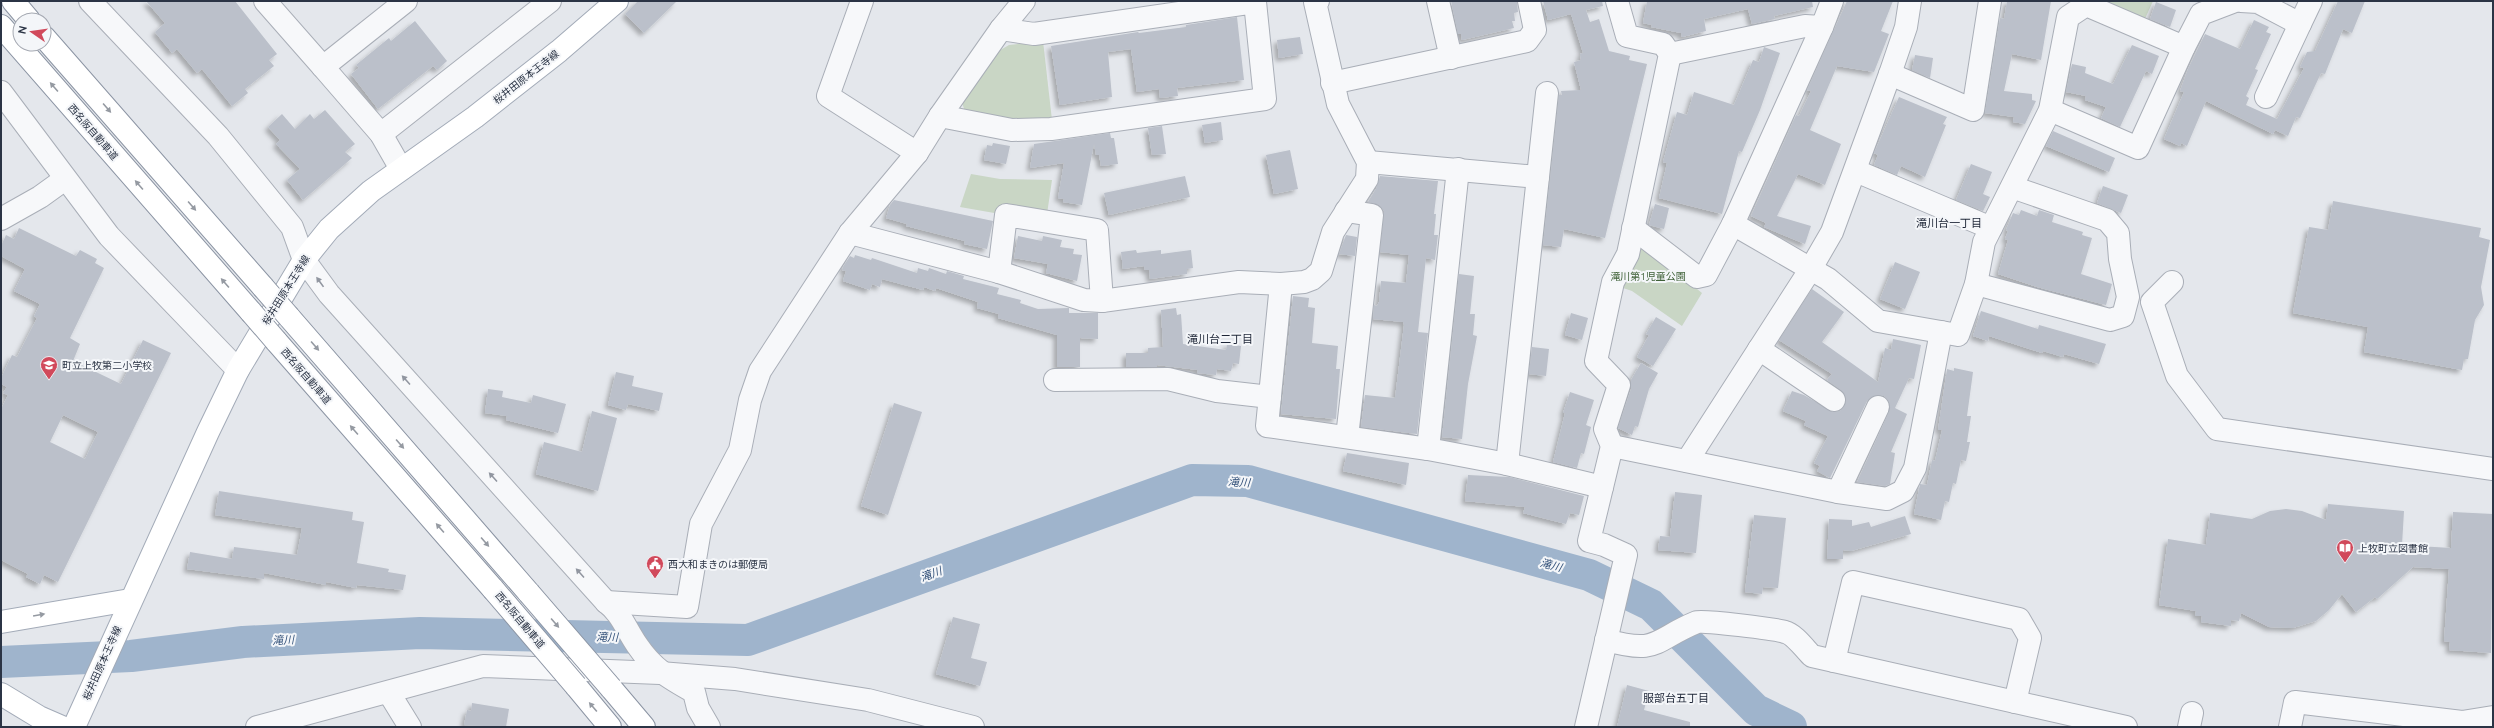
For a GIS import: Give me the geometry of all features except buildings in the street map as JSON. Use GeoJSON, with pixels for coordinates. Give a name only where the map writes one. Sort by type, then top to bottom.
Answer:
{"type":"FeatureCollection","features":[{"type":"Feature","properties":{"kind":"main road"},"geometry":{"type":"LineString","coordinates":[[13,1],[22,12]]}},
{"type":"Feature","properties":{"kind":"main road","name":"桜井田原本王寺線"},"geometry":{"type":"LineString","coordinates":[[74,727],[130,600],[238,370],[304,260],[329,229],[371,191],[475,117],[541,65],[617,1]]}},
{"type":"Feature","properties":{"kind":"main road","name":"西名阪自動車道"},"geometry":{"type":"LineString","coordinates":[[1,26],[493,589],[610,727]]}},
{"type":"Feature","properties":{"kind":"main road"},"geometry":{"type":"LineString","coordinates":[[52,46],[264,287],[530,593],[644,727]]}},
{"type":"Feature","properties":{"kind":"main road"},"geometry":{"type":"LineString","coordinates":[[1,622],[130,600]]}},
{"type":"Feature","properties":{"kind":"main road"},"geometry":{"type":"LineString","coordinates":[[1,694],[38,717],[62,727]]}},
{"type":"Feature","properties":{"kind":"street"},"geometry":{"type":"LineString","coordinates":[[265,1],[381,134],[401,169]]}},
{"type":"Feature","properties":{"kind":"street"},"geometry":{"type":"LineString","coordinates":[[323,67],[406,1]]}},
{"type":"Feature","properties":{"kind":"street"},"geometry":{"type":"LineString","coordinates":[[381,134],[550,1]]}},
{"type":"Feature","properties":{"kind":"street"},"geometry":{"type":"LineString","coordinates":[[862,1],[828,96],[917,153]]}},
{"type":"Feature","properties":{"kind":"street"},"geometry":{"type":"LineString","coordinates":[[611,606],[687,608],[701,524],[740,450],[750,400],[760,370],[850,233],[917,153],[940,116],[1001,29],[1024,1]]}},
{"type":"Feature","properties":{"kind":"street"},"geometry":{"type":"LineString","coordinates":[[850,233],[999,272],[1084,300],[1102,301],[1238,282],[1281,284],[1304,282],[1312,279],[1321,271],[1333,232],[1367,179],[1368,162],[1338,104],[1332,83],[1315,2],[1318,1]]}},
{"type":"Feature","properties":{"kind":"street"},"geometry":{"type":"LineString","coordinates":[[1438,1],[1451,58]]}},
{"type":"Feature","properties":{"kind":"street"},"geometry":{"type":"LineString","coordinates":[[1332,83],[1527,41],[1535,30],[1529,1]]}},
{"type":"Feature","properties":{"kind":"street"},"geometry":{"type":"LineString","coordinates":[[1586,727],[1626,555],[1604,545],[1589,542],[1612,446],[1605,428],[1619,385],[1596,361],[1613,282],[1628,254],[1670,54],[1663,44],[1627,36],[1617,1]]}},
{"type":"Feature","properties":{"kind":"street"},"geometry":{"type":"LineString","coordinates":[[1633,228],[1697,277],[1706,275],[1733,224],[1822,27],[1832,1]]}},
{"type":"Feature","properties":{"kind":"street"},"geometry":{"type":"LineString","coordinates":[[1688,461],[1810,270],[1832,232],[1856,171],[1906,27],[1910,1]]}},
{"type":"Feature","properties":{"kind":"street"},"geometry":{"type":"LineString","coordinates":[[1890,74],[1973,110],[1990,1]]}},
{"type":"Feature","properties":{"kind":"street"},"geometry":{"type":"LineString","coordinates":[[2050,110],[2138,148],[2184,47],[2201,14],[2235,1]]}},
{"type":"Feature","properties":{"kind":"street"},"geometry":{"type":"LineString","coordinates":[[2252,1],[2300,24]]}},
{"type":"Feature","properties":{"kind":"street"},"geometry":{"type":"LineString","coordinates":[[2266,97],[2311,1]]}},
{"type":"Feature","properties":{"kind":"street"},"geometry":{"type":"LineString","coordinates":[[940,116],[1012,130],[1051,128],[1265,99],[1254,2],[1034,34],[1001,29]]}},
{"type":"Feature","properties":{"kind":"street"},"geometry":{"type":"LineString","coordinates":[[96,3],[218,136],[292,227],[304,260],[329,294],[611,606],[637,645],[660,673],[694,692],[698,708],[709,727]]}},
{"type":"Feature","properties":{"kind":"street"},"geometry":{"type":"LineString","coordinates":[[1733,224],[1810,270],[1828,279],[1878,321],[1958,335],[1976,284],[1984,242],[2050,110],[2068,17],[2086,5],[2184,47]]}},
{"type":"Feature","properties":{"kind":"street"},"geometry":{"type":"LineString","coordinates":[[1670,54],[1805,26],[1822,27]]}},
{"type":"Feature","properties":{"kind":"street"},"geometry":{"type":"LineString","coordinates":[[1,92],[109,236],[238,370]]}},
{"type":"Feature","properties":{"kind":"street"},"geometry":{"type":"LineString","coordinates":[[1507,464],[1547,93]]}},
{"type":"Feature","properties":{"kind":"street"},"geometry":{"type":"LineString","coordinates":[[1368,162],[1458,169],[1538,178]]}},
{"type":"Feature","properties":{"kind":"street"},"geometry":{"type":"LineString","coordinates":[[1428,449],[1458,169]]}},
{"type":"Feature","properties":{"kind":"street"},"geometry":{"type":"LineString","coordinates":[[1856,171],[1992,228]]}},
{"type":"Feature","properties":{"kind":"street"},"geometry":{"type":"LineString","coordinates":[[1,219],[40,197],[65,179]]}},
{"type":"Feature","properties":{"kind":"street"},"geometry":{"type":"LineString","coordinates":[[1976,284],[2110,320],[2123,316],[2128,297],[2120,259],[2118,233],[2107,220],[2012,187]]}},
{"type":"Feature","properties":{"kind":"street"},"geometry":{"type":"LineString","coordinates":[[1346,211],[1372,214],[1347,437]]}},
{"type":"Feature","properties":{"kind":"street"},"geometry":{"type":"LineString","coordinates":[[999,272],[1006,215],[1097,230],[1102,301]]}},
{"type":"Feature","properties":{"kind":"street"},"geometry":{"type":"LineString","coordinates":[[2172,282],[2152,302],[2177,376],[2217,430],[2493,469]]}},
{"type":"Feature","properties":{"kind":"street"},"geometry":{"type":"LineString","coordinates":[[1281,284],[1267,426],[1428,449],[1507,464],[1602,486]]}},
{"type":"Feature","properties":{"kind":"street"},"geometry":{"type":"LineString","coordinates":[[1612,446],[1838,492],[1887,499],[1903,491],[1915,468],[1941,332]]}},
{"type":"Feature","properties":{"kind":"street"},"geometry":{"type":"LineString","coordinates":[[1759,349],[1834,400]]}},
{"type":"Feature","properties":{"kind":"street"},"geometry":{"type":"LineString","coordinates":[[1055,380],[1168,379],[1217,391],[1270,397]]}},
{"type":"Feature","properties":{"kind":"street"},"geometry":{"type":"LineString","coordinates":[[1838,492],[1878,407]]}},
{"type":"Feature","properties":{"kind":"street"},"geometry":{"type":"LineString","coordinates":[[1834,661],[1853,582],[2019,619],[2030,638],[2015,702]]}},
{"type":"Feature","properties":{"kind":"street"},"geometry":{"type":"LineString","coordinates":[[1606,640],[1629,646],[1643,647],[1658,644],[1699,621],[1786,632],[1812,656],[2126,727]]}},
{"type":"Feature","properties":{"kind":"street"},"geometry":{"type":"LineString","coordinates":[[257,727],[389,693],[483,666],[660,673],[778,685],[868,700],[946,723],[974,727]]}},
{"type":"Feature","properties":{"kind":"street"},"geometry":{"type":"LineString","coordinates":[[389,693],[410,727]]}},
{"type":"Feature","properties":{"kind":"street"},"geometry":{"type":"LineString","coordinates":[[2290,727],[2295,702],[2462,722],[2493,717]]}},
{"type":"Feature","properties":{"kind":"green space"},"geometry":{"type":"Polygon","coordinates":[[[2097,1],[2153,1],[2144,21],[2097,1]]]}},
{"type":"Feature","properties":{"kind":"green space"},"geometry":{"type":"Polygon","coordinates":[[[1043,41],[1052,120],[1012,122],[966,114],[962,103],[997,52],[1009,45],[1043,41]]]}},
{"type":"Feature","properties":{"kind":"green space"},"geometry":{"type":"Polygon","coordinates":[[[971,174],[1000,179],[1052,180],[1047,214],[1000,214],[960,207],[971,174]]]}},
{"type":"Feature","properties":{"kind":"green space","name":"滝川第1児童公園"},"geometry":{"type":"Polygon","coordinates":[[[1646,248],[1702,293],[1682,326],[1632,291],[1620,287],[1640,249],[1646,248]]]}},
{"type":"Feature","properties":{"kind":"waterway","name":"滝川"},"geometry":{"type":"LineString","coordinates":[[1,662],[131,656],[243,642],[420,633],[748,640],[1192,480],[1248,481],[1589,575],[1651,605],[1756,710],[1791,727]]}},
{"type":"Feature","properties":{"kind":"place","name":"町立上牧第二小学校"},"geometry":{"type":"Point","coordinates":[49,380]}},
{"type":"Feature","properties":{"kind":"place","name":"上牧町立図書館"},"geometry":{"type":"Point","coordinates":[2345,563]}},
{"type":"Feature","properties":{"kind":"place","name":"西大和まきのは郵便局"},"geometry":{"type":"Point","coordinates":[655,579]}},
{"type":"Feature","properties":{"kind":"district","name":"滝川台一丁目"},"geometry":{"type":"Point","coordinates":[1949,223]}},
{"type":"Feature","properties":{"kind":"district","name":"滝川台二丁目"},"geometry":{"type":"Point","coordinates":[1220,339]}},
{"type":"Feature","properties":{"kind":"district","name":"服部台五丁目"},"geometry":{"type":"Point","coordinates":[1676,698]}}]}
